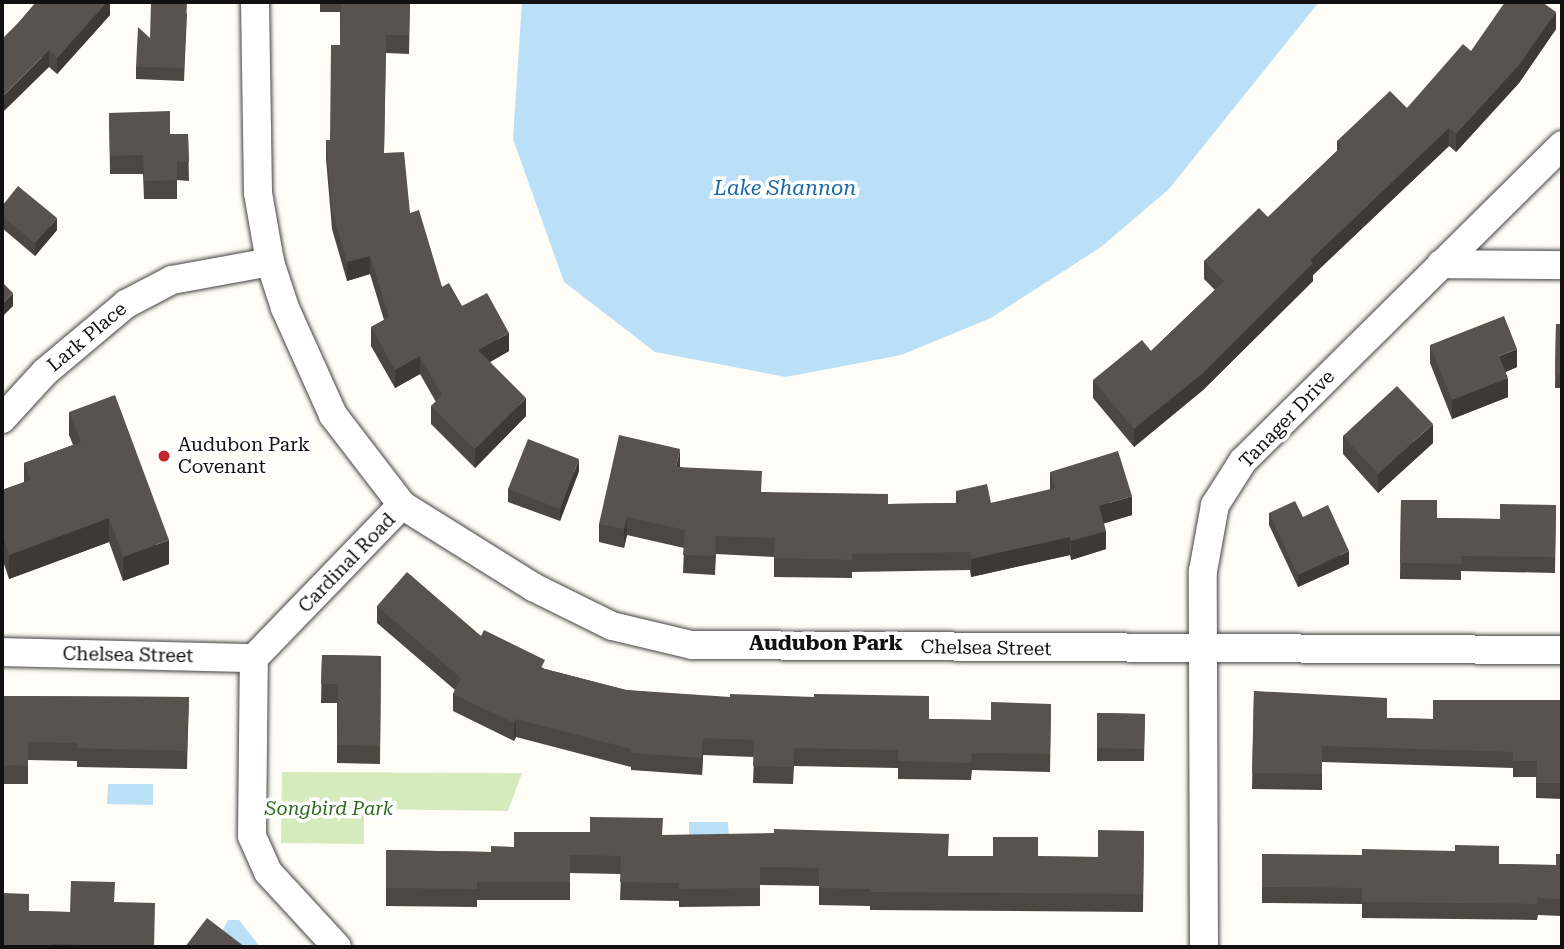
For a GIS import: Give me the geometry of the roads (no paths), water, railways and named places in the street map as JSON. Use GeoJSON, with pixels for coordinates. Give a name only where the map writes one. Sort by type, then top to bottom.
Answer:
{"type":"FeatureCollection","features":[{"type":"Feature","properties":{"kind":"street","name":"Cardinal Road"},"geometry":{"type":"LineString","coordinates":[[254,658],[402,505],[333,415],[285,308],[270,262],[258,193],[256,2]]}},
{"type":"Feature","properties":{"kind":"street","name":"Tanager Drive"},"geometry":{"type":"LineString","coordinates":[[1204,947],[1203,571],[1215,505],[1243,461],[1562,145]]}},
{"type":"Feature","properties":{"kind":"street","name":"Lark Place"},"geometry":{"type":"LineString","coordinates":[[2,419],[45,372],[126,304],[172,280],[270,262]]}},
{"type":"Feature","properties":{"kind":"street"},"geometry":{"type":"LineString","coordinates":[[1441,264],[1562,265]]}},
{"type":"Feature","properties":{"kind":"street","name":"Chelsea Street"},"geometry":{"type":"LineString","coordinates":[[402,505],[533,587],[612,626],[692,645],[1562,650]]}},
{"type":"Feature","properties":{"kind":"street","name":"Chelsea Street"},"geometry":{"type":"LineString","coordinates":[[2,652],[254,658]]}},
{"type":"Feature","properties":{"kind":"street"},"geometry":{"type":"LineString","coordinates":[[254,658],[252,836],[268,872],[337,947]]}},
{"type":"Feature","properties":{"kind":"water","name":"Lake Shannon"},"geometry":{"type":"Polygon","coordinates":[[[522,2],[1319,2],[1169,189],[1101,247],[991,318],[901,355],[786,377],[655,352],[564,282],[513,139],[522,2]]]}},
{"type":"Feature","properties":{"kind":"water"},"geometry":{"type":"Polygon","coordinates":[[[108,784],[153,784],[153,805],[107,804],[108,784]]]}},
{"type":"Feature","properties":{"kind":"water"},"geometry":{"type":"Polygon","coordinates":[[[689,822],[728,822],[729,838],[689,840],[689,822]]]}},
{"type":"Feature","properties":{"kind":"water"},"geometry":{"type":"Polygon","coordinates":[[[228,920],[239,920],[260,947],[239,947],[220,935],[228,920]]]}},
{"type":"Feature","properties":{"kind":"place","name":"Audubon Park Covenant"},"geometry":{"type":"Point","coordinates":[164,456]}},
{"type":"Feature","properties":{"kind":"district","name":"Audubon Park"},"geometry":{"type":"Point","coordinates":[826,643]}},
{"type":"Feature","properties":{"kind":"park label","name":"Songbird Park"},"geometry":{"type":"Point","coordinates":[329,809]}}]}
